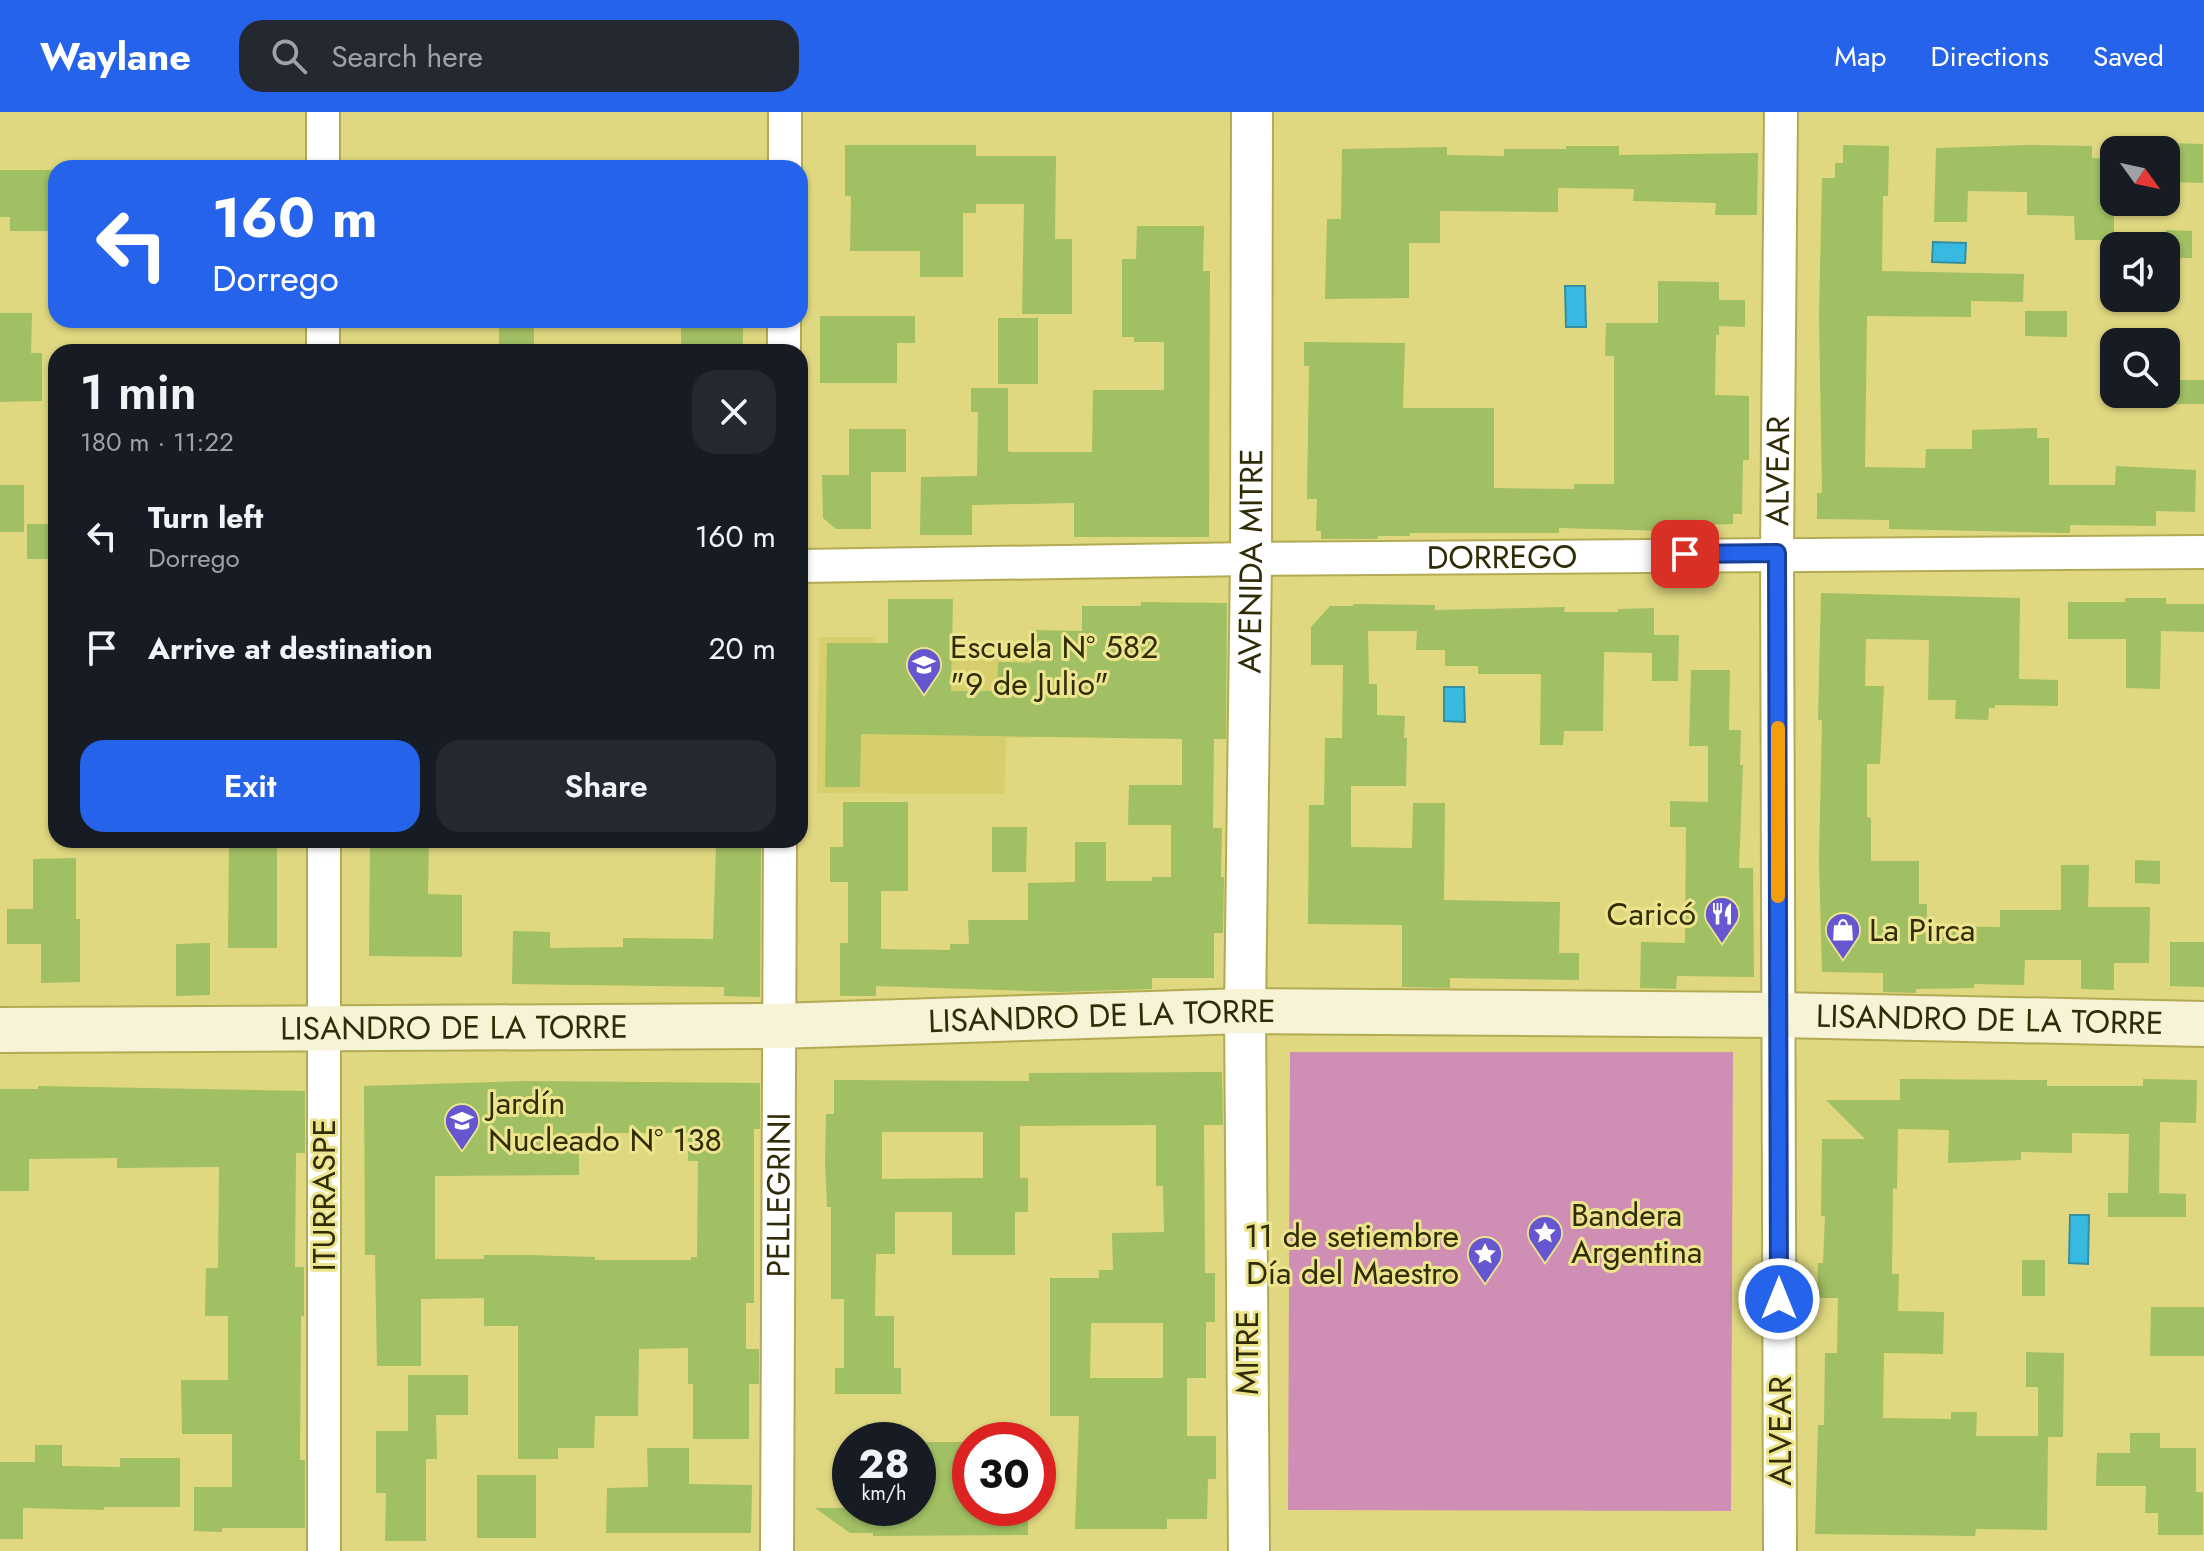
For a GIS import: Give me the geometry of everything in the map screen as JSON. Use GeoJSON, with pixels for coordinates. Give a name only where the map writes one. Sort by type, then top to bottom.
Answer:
{"type":"FeatureCollection","features":[{"type":"Feature","properties":{"kind":"main road","name":"LISANDRO DE LA TORRE"},"geometry":{"type":"LineString","coordinates":[[0,1030],[777,1026],[1245,1011],[1778,1015],[2204,1024]]}},
{"type":"Feature","properties":{"kind":"street"},"geometry":{"type":"LineString","coordinates":[[323,112],[323,160]]}},
{"type":"Feature","properties":{"kind":"street"},"geometry":{"type":"LineString","coordinates":[[785,112],[785,160]]}},
{"type":"Feature","properties":{"kind":"street","name":"AVENIDA MITRE"},"geometry":{"type":"LineString","coordinates":[[1245,1011],[1251,559],[1252,112]]}},
{"type":"Feature","properties":{"kind":"street","name":"ALVEAR"},"geometry":{"type":"LineString","coordinates":[[1780,1551],[1777,553],[1781,112]]}},
{"type":"Feature","properties":{"kind":"street","name":"DORREGO"},"geometry":{"type":"LineString","coordinates":[[808,566],[1777,553],[2204,552]]}},
{"type":"Feature","properties":{"kind":"street","name":"ITURRASPE"},"geometry":{"type":"LineString","coordinates":[[324,848],[324,1551]]}},
{"type":"Feature","properties":{"kind":"street","name":"PELLEGRINI"},"geometry":{"type":"LineString","coordinates":[[777,1551],[780,848]]}},
{"type":"Feature","properties":{"kind":"street","name":"MITRE"},"geometry":{"type":"LineString","coordinates":[[1245,1011],[1249,1551]]}},
{"type":"Feature","properties":{"kind":"shaded area","name":"Escuela Nº 582 \"9 de Julio\""},"geometry":{"type":"Polygon","coordinates":[[[819,637],[876,637],[876,654],[1030,655],[1029,738],[1006,738],[1005,794],[817,793],[819,637]]]}},
{"type":"Feature","properties":{"kind":"shaded area"},"geometry":{"type":"Polygon","coordinates":[[[1290,1052],[1733,1052],[1731,1511],[1288,1510],[1290,1052]]]}},
{"type":"Feature","properties":{"kind":"water"},"geometry":{"type":"Polygon","coordinates":[[[1933,242],[1966,243],[1965,263],[1932,262],[1933,242]]]}},
{"type":"Feature","properties":{"kind":"water"},"geometry":{"type":"Polygon","coordinates":[[[1565,286],[1585,286],[1586,327],[1566,327],[1565,286]]]}},
{"type":"Feature","properties":{"kind":"water"},"geometry":{"type":"Polygon","coordinates":[[[1444,687],[1464,687],[1465,722],[1444,721],[1444,687]]]}},
{"type":"Feature","properties":{"kind":"water"},"geometry":{"type":"Polygon","coordinates":[[[2070,1215],[2089,1215],[2088,1264],[2069,1263],[2070,1215]]]}},
{"type":"Feature","properties":{"kind":"building"},"geometry":{"type":"Polygon","coordinates":[[[2180,143],[2203,144],[2203,183],[2180,182],[2180,143]]]}},
{"type":"Feature","properties":{"kind":"building"},"geometry":{"type":"Polygon","coordinates":[[[845,145],[976,145],[976,156],[1056,156],[1055,239],[1072,239],[1072,314],[1022,314],[1024,204],[976,204],[976,213],[963,213],[963,277],[920,277],[920,251],[850,251],[851,196],[845,196],[845,145]]]}},
{"type":"Feature","properties":{"kind":"building"},"geometry":{"type":"Polygon","coordinates":[[[1843,145],[1889,146],[1888,196],[1883,196],[1882,271],[2024,274],[2023,302],[1971,301],[1971,317],[1867,316],[1865,467],[1925,468],[1926,449],[1972,449],[1972,430],[2037,428],[2037,438],[2049,438],[2049,485],[2115,485],[2116,466],[2196,470],[2195,512],[2156,511],[2156,526],[2070,525],[2070,533],[1889,529],[1889,520],[1817,519],[1817,493],[1822,493],[1819,316],[1822,178],[1835,178],[1835,163],[1843,163],[1843,145]]]}},
{"type":"Feature","properties":{"kind":"building"},"geometry":{"type":"Polygon","coordinates":[[[1566,146],[1619,146],[1619,155],[1758,153],[1757,215],[1715,215],[1716,203],[1633,201],[1634,189],[1558,188],[1558,212],[1440,211],[1440,243],[1409,243],[1409,298],[1325,299],[1327,219],[1341,219],[1342,149],[1447,147],[1447,155],[1504,156],[1504,149],[1566,149],[1566,146]]]}},
{"type":"Feature","properties":{"kind":"building"},"geometry":{"type":"Polygon","coordinates":[[[2092,146],[2092,158],[2100,158],[2100,216],[2114,216],[2114,232],[2100,232],[2100,240],[2075,240],[2074,216],[2027,215],[2027,192],[1968,191],[1967,222],[1934,222],[1936,148],[2092,146]]]}},
{"type":"Feature","properties":{"kind":"building"},"geometry":{"type":"Polygon","coordinates":[[[0,170],[48,170],[48,231],[10,231],[10,217],[0,217],[0,170]]]}},
{"type":"Feature","properties":{"kind":"building"},"geometry":{"type":"Polygon","coordinates":[[[1137,226],[1204,226],[1203,271],[1210,271],[1209,537],[1074,537],[1074,503],[972,505],[972,535],[920,535],[921,477],[977,476],[978,412],[971,412],[971,388],[1008,388],[1008,451],[1011,452],[1092,452],[1093,390],[1164,390],[1164,342],[1134,342],[1134,337],[1122,337],[1122,259],[1136,259],[1137,226]]]}},
{"type":"Feature","properties":{"kind":"building"},"geometry":{"type":"Polygon","coordinates":[[[2192,231],[2192,258],[2180,258],[2180,232],[2166,232],[2192,231]]]}},
{"type":"Feature","properties":{"kind":"building"},"geometry":{"type":"Polygon","coordinates":[[[1658,281],[1719,282],[1719,300],[1745,300],[1745,327],[1719,326],[1719,335],[1716,335],[1715,395],[1749,396],[1749,460],[1743,460],[1742,514],[1733,514],[1733,524],[1702,525],[1702,532],[1559,528],[1559,533],[1410,533],[1410,536],[1378,536],[1378,539],[1321,539],[1321,531],[1316,531],[1317,499],[1307,499],[1309,366],[1304,366],[1304,342],[1405,343],[1403,408],[1494,408],[1494,488],[1574,489],[1574,484],[1614,484],[1614,356],[1605,356],[1606,323],[1658,323],[1658,281]]]}},
{"type":"Feature","properties":{"kind":"building"},"geometry":{"type":"Polygon","coordinates":[[[2025,311],[2067,311],[2067,337],[2025,336],[2025,311]]]}},
{"type":"Feature","properties":{"kind":"building"},"geometry":{"type":"Polygon","coordinates":[[[0,313],[32,313],[31,353],[42,353],[42,401],[0,402],[0,313]]]}},
{"type":"Feature","properties":{"kind":"building"},"geometry":{"type":"Polygon","coordinates":[[[820,316],[915,316],[915,343],[897,343],[897,383],[820,383],[820,316]]]}},
{"type":"Feature","properties":{"kind":"building"},"geometry":{"type":"Polygon","coordinates":[[[998,318],[1038,318],[1038,384],[998,384],[998,318]]]}},
{"type":"Feature","properties":{"kind":"building"},"geometry":{"type":"Polygon","coordinates":[[[499,328],[534,328],[534,344],[499,344],[499,328]]]}},
{"type":"Feature","properties":{"kind":"building"},"geometry":{"type":"Polygon","coordinates":[[[681,328],[743,328],[743,344],[681,344],[681,328]]]}},
{"type":"Feature","properties":{"kind":"building"},"geometry":{"type":"Polygon","coordinates":[[[2180,380],[2204,380],[2204,404],[2180,404],[2180,380]]]}},
{"type":"Feature","properties":{"kind":"building"},"geometry":{"type":"Polygon","coordinates":[[[849,429],[906,429],[906,472],[871,472],[871,529],[836,529],[823,518],[822,475],[849,475],[849,429]]]}},
{"type":"Feature","properties":{"kind":"building"},"geometry":{"type":"Polygon","coordinates":[[[0,485],[24,485],[24,532],[0,532],[0,485]]]}},
{"type":"Feature","properties":{"kind":"building"},"geometry":{"type":"Polygon","coordinates":[[[27,524],[48,524],[48,559],[27,559],[27,524]]]}},
{"type":"Feature","properties":{"kind":"building"},"geometry":{"type":"Polygon","coordinates":[[[1821,593],[2020,598],[2019,679],[2058,680],[2058,706],[1995,705],[1995,708],[1989,708],[1988,720],[1955,719],[1956,700],[1928,700],[1929,640],[1866,639],[1865,686],[1884,686],[1880,764],[1867,764],[1871,861],[1919,861],[1919,904],[1927,904],[1927,926],[2000,927],[2000,910],[2061,910],[2061,865],[2089,865],[2088,907],[2150,907],[2149,963],[2114,963],[2114,990],[2081,989],[2081,960],[2025,960],[2024,985],[1974,984],[1974,988],[1916,989],[1916,993],[1883,992],[1883,973],[1822,972],[1819,859],[1822,720],[1818,720],[1821,593]]]}},
{"type":"Feature","properties":{"kind":"building"},"geometry":{"type":"Polygon","coordinates":[[[2125,598],[2166,598],[2166,604],[2204,604],[2204,632],[2161,631],[2160,689],[2126,688],[2126,639],[2068,639],[2068,602],[2125,602],[2125,598]]]}},
{"type":"Feature","properties":{"kind":"building"},"geometry":{"type":"Polygon","coordinates":[[[888,599],[953,599],[951,691],[997,691],[998,662],[1031,663],[1031,630],[1082,631],[1082,606],[1141,606],[1141,602],[1227,603],[1226,739],[1214,739],[1213,828],[1222,828],[1221,877],[1224,877],[1223,933],[1214,933],[1214,978],[1152,978],[1152,989],[1061,992],[876,986],[876,996],[840,996],[840,943],[848,943],[848,882],[830,882],[830,847],[843,847],[843,802],[908,802],[908,891],[881,891],[881,949],[950,950],[950,944],[969,944],[968,920],[1028,920],[1028,883],[1075,882],[1075,842],[1106,842],[1106,881],[1152,881],[1152,877],[1171,877],[1171,825],[1128,825],[1129,785],[1182,785],[1182,739],[861,734],[860,787],[825,787],[827,643],[888,643],[888,599]]]}},
{"type":"Feature","properties":{"kind":"building"},"geometry":{"type":"Polygon","coordinates":[[[1435,605],[1435,610],[1565,607],[1564,612],[1654,608],[1654,635],[1679,635],[1678,681],[1652,681],[1652,653],[1604,652],[1603,731],[1564,731],[1563,745],[1540,745],[1541,674],[1478,674],[1478,666],[1445,666],[1445,650],[1416,650],[1417,631],[1368,631],[1369,684],[1377,684],[1377,715],[1405,716],[1406,786],[1351,786],[1351,847],[1412,848],[1413,803],[1445,803],[1444,900],[1560,902],[1559,953],[1579,953],[1579,980],[1450,978],[1450,988],[1402,987],[1402,925],[1308,924],[1309,805],[1324,805],[1325,738],[1342,738],[1343,665],[1311,665],[1311,627],[1330,606],[1435,605]]]}},
{"type":"Feature","properties":{"kind":"building"},"geometry":{"type":"Polygon","coordinates":[[[1691,670],[1730,670],[1729,730],[1741,730],[1740,765],[1743,765],[1739,868],[1753,868],[1754,977],[1677,976],[1676,989],[1640,988],[1641,942],[1685,943],[1686,827],[1670,827],[1670,801],[1708,802],[1708,746],[1689,746],[1691,670]]]}},
{"type":"Feature","properties":{"kind":"building"},"geometry":{"type":"Polygon","coordinates":[[[992,827],[1027,827],[1026,872],[992,872],[992,827]]]}},
{"type":"Feature","properties":{"kind":"building"},"geometry":{"type":"Polygon","coordinates":[[[229,848],[277,848],[277,948],[228,948],[229,848]]]}},
{"type":"Feature","properties":{"kind":"building"},"geometry":{"type":"Polygon","coordinates":[[[370,848],[429,848],[428,894],[462,895],[462,957],[369,956],[370,848]]]}},
{"type":"Feature","properties":{"kind":"building"},"geometry":{"type":"Polygon","coordinates":[[[716,848],[761,848],[760,997],[724,996],[724,987],[512,984],[513,931],[550,932],[550,948],[623,947],[623,938],[713,939],[716,848]]]}},
{"type":"Feature","properties":{"kind":"building"},"geometry":{"type":"Polygon","coordinates":[[[76,858],[80,982],[41,983],[41,944],[7,944],[7,909],[33,909],[33,859],[76,858]]]}},
{"type":"Feature","properties":{"kind":"building"},"geometry":{"type":"Polygon","coordinates":[[[2135,860],[2160,861],[2160,884],[2135,883],[2135,860]]]}},
{"type":"Feature","properties":{"kind":"building"},"geometry":{"type":"Polygon","coordinates":[[[2170,942],[2204,942],[2204,987],[2170,986],[2170,942]]]}},
{"type":"Feature","properties":{"kind":"building"},"geometry":{"type":"Polygon","coordinates":[[[210,943],[210,995],[176,996],[176,944],[210,943]]]}},
{"type":"Feature","properties":{"kind":"building"},"geometry":{"type":"Polygon","coordinates":[[[1222,1072],[1223,1125],[1204,1125],[1205,1273],[1215,1273],[1215,1322],[1206,1322],[1206,1378],[1187,1378],[1187,1436],[1216,1436],[1216,1479],[1208,1479],[1207,1519],[1167,1519],[1167,1529],[1075,1529],[1079,1416],[1050,1416],[1050,1278],[1099,1278],[1099,1270],[1113,1270],[1112,1233],[1164,1232],[1163,1186],[1156,1186],[1156,1125],[1020,1126],[1020,1178],[1028,1178],[1028,1212],[1015,1212],[1015,1255],[952,1255],[952,1212],[895,1212],[895,1254],[876,1254],[875,1316],[894,1316],[894,1368],[901,1368],[901,1394],[835,1394],[835,1368],[844,1368],[844,1299],[831,1299],[831,1207],[827,1207],[825,1162],[826,1114],[834,1114],[834,1080],[1029,1081],[1029,1073],[1222,1072]],[[882,1132],[882,1179],[983,1178],[983,1132],[882,1132]],[[1091,1323],[1090,1378],[1163,1378],[1163,1323],[1091,1323]]]}},
{"type":"Feature","properties":{"kind":"building"},"geometry":{"type":"Polygon","coordinates":[[[1900,1079],[2047,1080],[2047,1086],[2143,1086],[2143,1079],[2197,1080],[2196,1123],[2160,1122],[2159,1193],[2186,1194],[2186,1217],[2108,1217],[2108,1193],[2128,1193],[2129,1134],[2072,1133],[2072,1153],[2021,1152],[2021,1160],[1948,1163],[1949,1130],[1898,1129],[1897,1189],[1893,1188],[1892,1274],[1899,1274],[1898,1311],[1944,1312],[1943,1354],[1884,1353],[1883,1418],[1951,1419],[1951,1412],[1977,1412],[1976,1436],[2038,1436],[2038,1387],[2026,1387],[2026,1352],[2064,1353],[2063,1437],[2048,1437],[2047,1530],[1976,1529],[1975,1536],[1815,1534],[1818,1425],[1824,1425],[1825,1353],[1837,1353],[1838,1298],[1817,1298],[1818,1263],[1823,1263],[1825,1216],[1821,1216],[1822,1139],[1865,1139],[1826,1100],[1900,1100],[1900,1079]]]}},
{"type":"Feature","properties":{"kind":"building"},"geometry":{"type":"Polygon","coordinates":[[[527,1081],[760,1083],[760,1129],[754,1129],[754,1303],[746,1303],[746,1349],[759,1349],[759,1384],[749,1384],[749,1439],[693,1439],[693,1384],[688,1384],[688,1348],[639,1349],[638,1416],[595,1416],[594,1448],[558,1448],[558,1459],[518,1459],[518,1326],[484,1326],[484,1298],[421,1299],[421,1366],[377,1366],[375,1255],[365,1255],[364,1086],[527,1081]],[[579,1133],[579,1175],[435,1176],[435,1259],[526,1255],[595,1257],[595,1260],[691,1260],[691,1257],[697,1257],[698,1161],[688,1161],[688,1133],[579,1133]]]}},
{"type":"Feature","properties":{"kind":"building"},"geometry":{"type":"Polygon","coordinates":[[[38,1086],[305,1091],[305,1153],[296,1153],[295,1267],[304,1267],[300,1460],[305,1460],[305,1528],[194,1531],[194,1487],[232,1487],[232,1434],[182,1434],[181,1380],[228,1380],[228,1316],[205,1316],[206,1268],[218,1268],[219,1167],[117,1168],[117,1158],[29,1159],[29,1191],[0,1191],[0,1089],[38,1089],[38,1086]]]}},
{"type":"Feature","properties":{"kind":"building"},"geometry":{"type":"Polygon","coordinates":[[[2022,1260],[2045,1260],[2045,1296],[2022,1296],[2022,1260]]]}},
{"type":"Feature","properties":{"kind":"building"},"geometry":{"type":"Polygon","coordinates":[[[2151,1307],[2204,1307],[2204,1356],[2150,1356],[2151,1307]]]}},
{"type":"Feature","properties":{"kind":"building"},"geometry":{"type":"Polygon","coordinates":[[[408,1375],[468,1375],[468,1415],[436,1415],[437,1459],[426,1459],[426,1541],[385,1541],[386,1493],[376,1493],[376,1431],[408,1431],[408,1375]]]}},
{"type":"Feature","properties":{"kind":"building"},"geometry":{"type":"Polygon","coordinates":[[[2130,1433],[2160,1433],[2160,1448],[2196,1448],[2196,1492],[2203,1492],[2203,1535],[2158,1535],[2158,1513],[2145,1513],[2146,1486],[2096,1486],[2097,1453],[2130,1453],[2130,1433]]]}},
{"type":"Feature","properties":{"kind":"building"},"geometry":{"type":"Polygon","coordinates":[[[936,1442],[952,1442],[952,1526],[1028,1526],[1028,1535],[873,1536],[873,1533],[850,1533],[840,1526],[936,1526],[936,1442]]]}},
{"type":"Feature","properties":{"kind":"building"},"geometry":{"type":"Polygon","coordinates":[[[35,1445],[62,1445],[62,1466],[120,1467],[120,1458],[180,1458],[180,1507],[104,1507],[104,1510],[23,1508],[23,1539],[0,1539],[0,1462],[35,1462],[35,1445]]]}},
{"type":"Feature","properties":{"kind":"building"},"geometry":{"type":"Polygon","coordinates":[[[647,1448],[689,1448],[689,1484],[752,1485],[751,1533],[606,1533],[607,1488],[648,1487],[647,1448]]]}},
{"type":"Feature","properties":{"kind":"building"},"geometry":{"type":"Polygon","coordinates":[[[477,1475],[536,1475],[536,1538],[477,1538],[477,1475]]]}},
{"type":"Feature","properties":{"kind":"building"},"geometry":{"type":"Polygon","coordinates":[[[815,1508],[832,1508],[832,1520],[815,1508]]]}},
{"type":"Feature","properties":{"kind":"slow traffic"},"geometry":{"type":"LineString","coordinates":[[1778,728],[1778,896]]}},
{"type":"Feature","properties":{"kind":"place","name":"Escuela Nº 582 \"9 de Julio\""},"geometry":{"type":"Point","coordinates":[924,696]}},
{"type":"Feature","properties":{"kind":"place","name":"Caricó"},"geometry":{"type":"Point","coordinates":[1722,945]}},
{"type":"Feature","properties":{"kind":"place","name":"La Pirca"},"geometry":{"type":"Point","coordinates":[1843,961]}},
{"type":"Feature","properties":{"kind":"place","name":"Jardín Nucleado Nº 138"},"geometry":{"type":"Point","coordinates":[462,1152]}},
{"type":"Feature","properties":{"kind":"place","name":"Bandera Argentina"},"geometry":{"type":"Point","coordinates":[1545,1264]}},
{"type":"Feature","properties":{"kind":"place","name":"11 de setiembre Día del Maestro"},"geometry":{"type":"Point","coordinates":[1485,1285]}},
{"type":"Feature","properties":{"kind":"route"},"geometry":{"type":"LineString","coordinates":[[1685,554],[1777,553],[1779,1299]]}}]}
